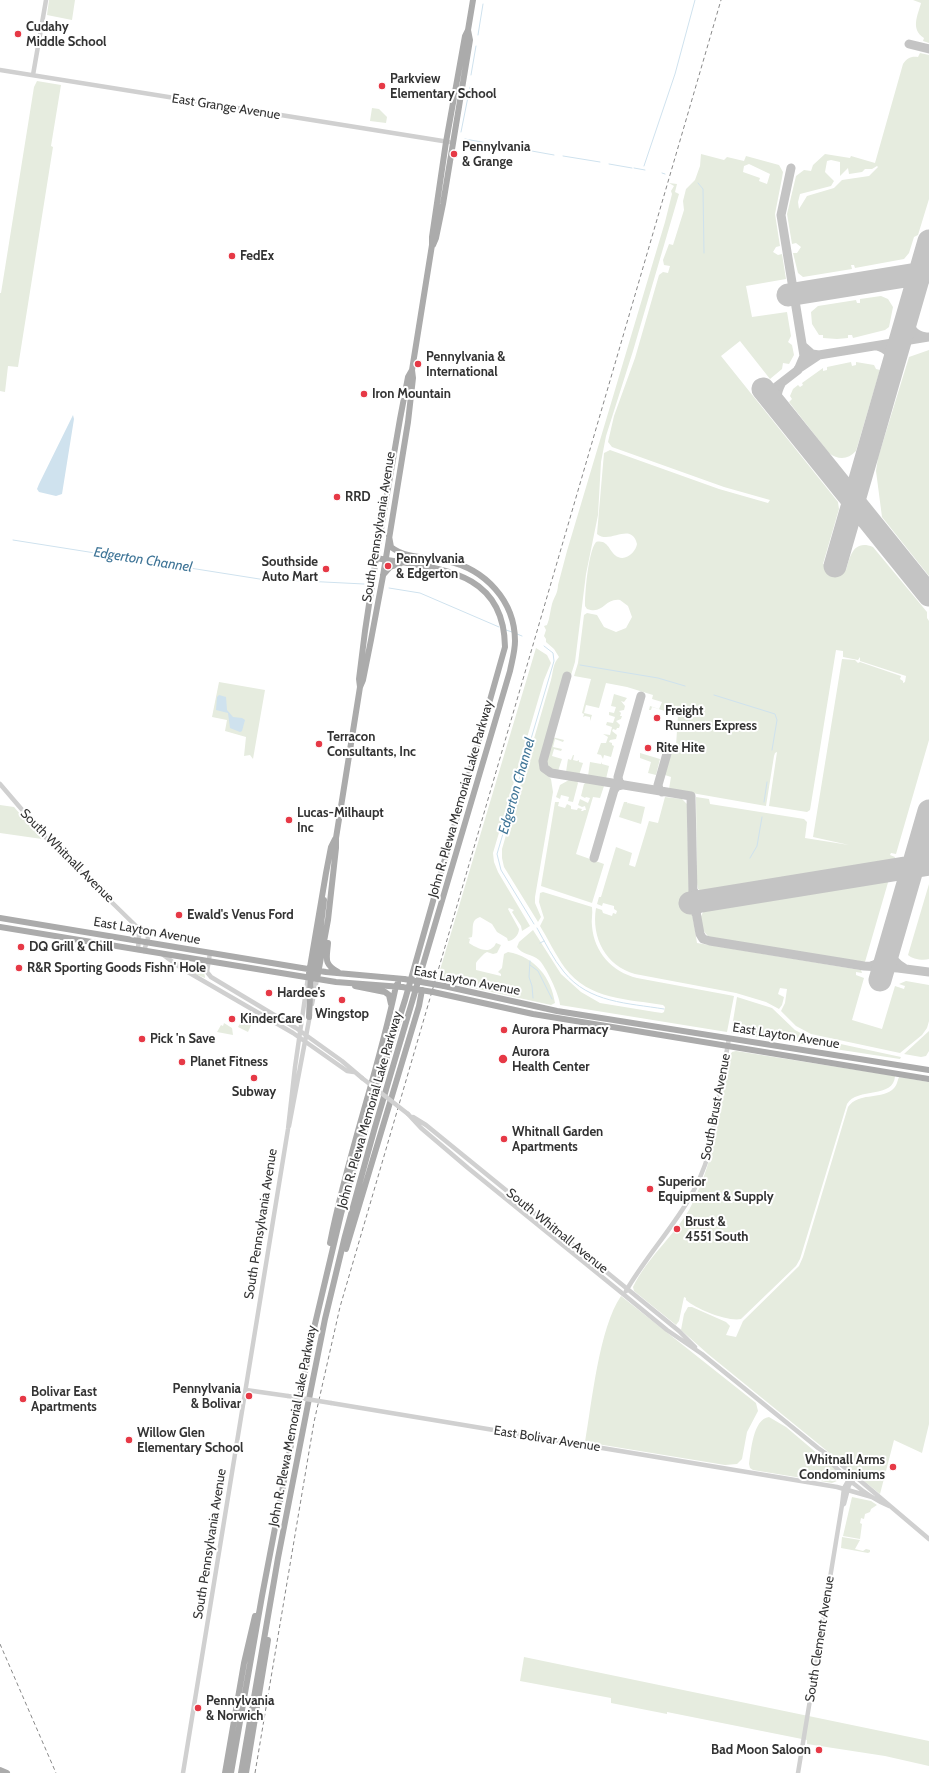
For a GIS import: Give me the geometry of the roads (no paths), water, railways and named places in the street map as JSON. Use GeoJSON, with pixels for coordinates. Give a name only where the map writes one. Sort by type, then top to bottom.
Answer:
{"type":"FeatureCollection","features":[{"type":"Feature","properties":{"kind":"main road","name":"South Pennsylvania Avenue"},"geometry":{"type":"LineString","coordinates":[[313,974],[328,920],[336,838],[360,687],[363,680],[374,627],[383,576],[408,422],[413,378],[412,370],[432,245],[437,234],[450,143],[470,40],[468,30],[473,0]]}},
{"type":"Feature","properties":{"kind":"main road","name":"South Pennsylvania Avenue"},"geometry":{"type":"LineString","coordinates":[[360,687],[359,679],[376,558],[408,377],[412,370]]}},
{"type":"Feature","properties":{"kind":"main road"},"geometry":{"type":"LineString","coordinates":[[389,536],[391,547],[405,555]]}},
{"type":"Feature","properties":{"kind":"main road","name":"John R. Plewa Memorial Lake Parkway"},"geometry":{"type":"LineString","coordinates":[[240,1773],[325,1319],[345,1236],[375,1127],[513,659],[514,635],[510,613],[496,589],[477,573],[462,565],[447,561],[405,555],[376,558]]}},
{"type":"Feature","properties":{"kind":"main road","name":"John R. Plewa Memorial Lake Parkway"},"geometry":{"type":"LineString","coordinates":[[232,1773],[262,1596],[315,1324],[341,1214],[366,1124],[405,1000],[504,653],[504,632],[497,608],[485,591],[467,578],[453,572],[406,563],[386,556]]}},
{"type":"Feature","properties":{"kind":"main road"},"geometry":{"type":"LineString","coordinates":[[383,576],[390,567],[396,564],[406,563]]}},
{"type":"Feature","properties":{"kind":"main road"},"geometry":{"type":"LineString","coordinates":[[366,625],[374,627]]}},
{"type":"Feature","properties":{"kind":"main road","name":"South Pennsylvania Avenue"},"geometry":{"type":"LineString","coordinates":[[313,974],[326,873],[331,847],[336,838]]}},
{"type":"Feature","properties":{"kind":"main road","name":"East Layton Avenue"},"geometry":{"type":"LineString","coordinates":[[0,918],[210,953],[313,974],[336,982],[399,986],[423,994],[433,992],[533,1014],[929,1078]]}},
{"type":"Feature","properties":{"kind":"main road"},"geometry":{"type":"LineString","coordinates":[[328,920],[326,960],[328,965],[341,974]]}},
{"type":"Feature","properties":{"kind":"main road","name":"East Layton Avenue"},"geometry":{"type":"LineString","coordinates":[[0,927],[208,962],[265,970],[313,974],[341,974],[415,981],[557,1011],[929,1070]]}},
{"type":"Feature","properties":{"kind":"main road"},"geometry":{"type":"LineString","coordinates":[[309,1017],[313,974],[364,979],[402,979],[391,1008],[376,1071],[361,1120],[334,1222],[315,1324]]}},
{"type":"Feature","properties":{"kind":"main road"},"geometry":{"type":"LineString","coordinates":[[325,1319],[418,1006],[423,994],[415,981]]}},
{"type":"Feature","properties":{"kind":"main road"},"geometry":{"type":"LineString","coordinates":[[336,982],[385,992],[388,995],[391,1008]]}},
{"type":"Feature","properties":{"kind":"main road"},"geometry":{"type":"LineString","coordinates":[[246,1773],[281,1561],[282,1546]]}},
{"type":"Feature","properties":{"kind":"main road"},"geometry":{"type":"LineString","coordinates":[[225,1773],[248,1644],[256,1612],[262,1596]]}},
{"type":"Feature","properties":{"kind":"main road"},"geometry":{"type":"LineString","coordinates":[[0,1772],[7,1773]]}},
{"type":"Feature","properties":{"kind":"street"},"geometry":{"type":"LineString","coordinates":[[34,75],[46,0]]}},
{"type":"Feature","properties":{"kind":"street","name":"East Grange Avenue"},"geometry":{"type":"LineString","coordinates":[[0,70],[450,143]]}},
{"type":"Feature","properties":{"kind":"street","name":"South Whitnall Avenue"},"geometry":{"type":"LineString","coordinates":[[0,784],[39,831],[136,926],[147,934],[147,942]]}},
{"type":"Feature","properties":{"kind":"street"},"geometry":{"type":"LineString","coordinates":[[136,926],[141,951]]}},
{"type":"Feature","properties":{"kind":"street"},"geometry":{"type":"LineString","coordinates":[[141,951],[147,942]]}},
{"type":"Feature","properties":{"kind":"street"},"geometry":{"type":"LineString","coordinates":[[208,962],[210,953]]}},
{"type":"Feature","properties":{"kind":"street","name":"South Whitnall Avenue"},"geometry":{"type":"LineString","coordinates":[[162,954],[181,968],[252,1008],[305,1041],[347,1071],[354,1072]]}},
{"type":"Feature","properties":{"kind":"street","name":"South Whitnall Avenue"},"geometry":{"type":"LineString","coordinates":[[208,962],[207,972],[211,977],[306,1035],[342,1061],[408,1114],[426,1125],[679,1331],[702,1354]]}},
{"type":"Feature","properties":{"kind":"street","name":"South Pennsylvania Avenue"},"geometry":{"type":"LineString","coordinates":[[183,1773],[288,1129],[300,1031],[313,974]]}},
{"type":"Feature","properties":{"kind":"street","name":"South Pennsylvania Avenue"},"geometry":{"type":"LineString","coordinates":[[288,1129],[291,1122],[309,1017]]}},
{"type":"Feature","properties":{"kind":"street","name":"South Brust Avenue"},"geometry":{"type":"LineString","coordinates":[[623,1295],[642,1266],[680,1216],[690,1200],[703,1170],[710,1146],[729,1038]]}},
{"type":"Feature","properties":{"kind":"street","name":"South Whitnall Avenue"},"geometry":{"type":"LineString","coordinates":[[408,1114],[421,1128],[623,1295],[667,1330],[702,1354],[818,1448],[837,1461],[872,1497],[889,1506],[929,1539]]}},
{"type":"Feature","properties":{"kind":"street"},"geometry":{"type":"LineString","coordinates":[[549,1234],[553,1228]]}},
{"type":"Feature","properties":{"kind":"street","name":"East Bolivar Avenue"},"geometry":{"type":"LineString","coordinates":[[246,1390],[846,1489],[872,1497]]}},
{"type":"Feature","properties":{"kind":"street","name":"South Whitnall Avenue"},"geometry":{"type":"LineString","coordinates":[[852,1478],[885,1501],[889,1506]]}},
{"type":"Feature","properties":{"kind":"street","name":"South Clement Avenue"},"geometry":{"type":"LineString","coordinates":[[798,1773],[842,1505],[846,1489],[852,1478]]}},
{"type":"Feature","properties":{"kind":"water"},"geometry":{"type":"Polygon","coordinates":[[[73,415],[74,419],[62,494],[56,496],[39,492],[37,489],[39,484],[73,415]]]}},
{"type":"Feature","properties":{"kind":"water"},"geometry":{"type":"Polygon","coordinates":[[[219,695],[226,697],[227,710],[233,717],[242,718],[245,720],[242,731],[240,732],[230,728],[228,713],[216,710],[217,697],[219,695]]]}},
{"type":"Feature","properties":{"kind":"waterway"},"geometry":{"type":"LineString","coordinates":[[644,166],[675,74],[695,0]]}},
{"type":"Feature","properties":{"kind":"waterway"},"geometry":{"type":"LineString","coordinates":[[478,35],[483,4]]}},
{"type":"Feature","properties":{"kind":"waterway"},"geometry":{"type":"LineString","coordinates":[[471,75],[476,46]]}},
{"type":"Feature","properties":{"kind":"waterway"},"geometry":{"type":"LineString","coordinates":[[461,132],[470,87]]}},
{"type":"Feature","properties":{"kind":"waterway"},"geometry":{"type":"LineString","coordinates":[[465,139],[554,155]]}},
{"type":"Feature","properties":{"kind":"waterway"},"geometry":{"type":"LineString","coordinates":[[563,156],[600,162]]}},
{"type":"Feature","properties":{"kind":"waterway"},"geometry":{"type":"LineString","coordinates":[[609,164],[632,168]]}},
{"type":"Feature","properties":{"kind":"waterway"},"geometry":{"type":"LineString","coordinates":[[634,168],[645,170]]}},
{"type":"Feature","properties":{"kind":"waterway"},"geometry":{"type":"LineString","coordinates":[[698,183],[703,189],[704,253]]}},
{"type":"Feature","properties":{"kind":"waterway","name":"Edgerton Channel"},"geometry":{"type":"LineString","coordinates":[[13,540],[272,581]]}},
{"type":"Feature","properties":{"kind":"waterway","name":"Edgerton Channel"},"geometry":{"type":"LineString","coordinates":[[284,580],[364,584]]}},
{"type":"Feature","properties":{"kind":"waterway","name":"Edgerton Channel"},"geometry":{"type":"LineString","coordinates":[[389,588],[420,593],[499,627]]}},
{"type":"Feature","properties":{"kind":"waterway","name":"Edgerton Channel"},"geometry":{"type":"LineString","coordinates":[[506,630],[512,632]]}},
{"type":"Feature","properties":{"kind":"waterway","name":"Edgerton Channel"},"geometry":{"type":"LineString","coordinates":[[517,634],[522,636]]}},
{"type":"Feature","properties":{"kind":"waterway","name":"Edgerton Channel"},"geometry":{"type":"LineString","coordinates":[[534,924],[501,870],[497,854],[554,661],[553,653],[544,646]]}},
{"type":"Feature","properties":{"kind":"waterway"},"geometry":{"type":"LineString","coordinates":[[580,665],[658,678],[685,686]]}},
{"type":"Feature","properties":{"kind":"waterway"},"geometry":{"type":"LineString","coordinates":[[714,695],[775,714],[777,720],[772,750]]}},
{"type":"Feature","properties":{"kind":"waterway"},"geometry":{"type":"LineString","coordinates":[[764,802],[767,782]]}},
{"type":"Feature","properties":{"kind":"waterway"},"geometry":{"type":"LineString","coordinates":[[750,858],[757,846],[762,817]]}},
{"type":"Feature","properties":{"kind":"waterway","name":"Edgerton Channel"},"geometry":{"type":"LineString","coordinates":[[537,928],[560,967],[574,982],[585,990],[610,1000],[664,1009]]}},
{"type":"Feature","properties":{"kind":"waterway","name":"Edgerton Channel"},"geometry":{"type":"LineString","coordinates":[[540,943],[544,941]]}},
{"type":"Feature","properties":{"kind":"waterway"},"geometry":{"type":"LineString","coordinates":[[530,961],[529,977],[532,986],[533,998]]}},
{"type":"Feature","properties":{"kind":"waterway"},"geometry":{"type":"LineString","coordinates":[[530,965],[538,971],[552,999]]}},
{"type":"Feature","properties":{"kind":"railway"},"geometry":{"type":"LineString","coordinates":[[255,1773],[314,1422],[340,1307],[721,0]]}},
{"type":"Feature","properties":{"kind":"railway"},"geometry":{"type":"LineString","coordinates":[[0,1644],[56,1773]]}},
{"type":"Feature","properties":{"kind":"place","name":"Cudahy Middle School"},"geometry":{"type":"Point","coordinates":[18,34]}},
{"type":"Feature","properties":{"kind":"place","name":"Parkview Elementary School"},"geometry":{"type":"Point","coordinates":[382,86]}},
{"type":"Feature","properties":{"kind":"place","name":"Pennylvania & Grange"},"geometry":{"type":"Point","coordinates":[454,154]}},
{"type":"Feature","properties":{"kind":"place","name":"FedEx"},"geometry":{"type":"Point","coordinates":[232,256]}},
{"type":"Feature","properties":{"kind":"place","name":"Pennylvania & International"},"geometry":{"type":"Point","coordinates":[418,364]}},
{"type":"Feature","properties":{"kind":"place","name":"Iron Mountain"},"geometry":{"type":"Point","coordinates":[364,394]}},
{"type":"Feature","properties":{"kind":"place","name":"RRD"},"geometry":{"type":"Point","coordinates":[337,497]}},
{"type":"Feature","properties":{"kind":"place","name":"Pennylvania & Edgerton"},"geometry":{"type":"Point","coordinates":[388,566]}},
{"type":"Feature","properties":{"kind":"place","name":"Southside Auto Mart"},"geometry":{"type":"Point","coordinates":[326,569]}},
{"type":"Feature","properties":{"kind":"place","name":"Freight Runners Express"},"geometry":{"type":"Point","coordinates":[657,718]}},
{"type":"Feature","properties":{"kind":"place","name":"Terracon Consultants, Inc"},"geometry":{"type":"Point","coordinates":[319,744]}},
{"type":"Feature","properties":{"kind":"place","name":"Rite Hite"},"geometry":{"type":"Point","coordinates":[648,748]}},
{"type":"Feature","properties":{"kind":"place","name":"Lucas-Milhaupt Inc"},"geometry":{"type":"Point","coordinates":[289,820]}},
{"type":"Feature","properties":{"kind":"place","name":"Ewald's Venus Ford"},"geometry":{"type":"Point","coordinates":[179,915]}},
{"type":"Feature","properties":{"kind":"place","name":"DQ Grill & Chill"},"geometry":{"type":"Point","coordinates":[21,947]}},
{"type":"Feature","properties":{"kind":"place","name":"R&R Sporting Goods Fishn' Hole"},"geometry":{"type":"Point","coordinates":[19,968]}},
{"type":"Feature","properties":{"kind":"place","name":"Hardee's"},"geometry":{"type":"Point","coordinates":[269,993]}},
{"type":"Feature","properties":{"kind":"place","name":"Wingstop"},"geometry":{"type":"Point","coordinates":[342,1000]}},
{"type":"Feature","properties":{"kind":"place","name":"KinderCare"},"geometry":{"type":"Point","coordinates":[232,1019]}},
{"type":"Feature","properties":{"kind":"place","name":"Aurora Pharmacy"},"geometry":{"type":"Point","coordinates":[504,1030]}},
{"type":"Feature","properties":{"kind":"place","name":"Pick 'n Save"},"geometry":{"type":"Point","coordinates":[142,1039]}},
{"type":"Feature","properties":{"kind":"place","name":"Aurora Health Center"},"geometry":{"type":"Point","coordinates":[503,1059]}},
{"type":"Feature","properties":{"kind":"place","name":"Planet Fitness"},"geometry":{"type":"Point","coordinates":[182,1062]}},
{"type":"Feature","properties":{"kind":"place","name":"Subway"},"geometry":{"type":"Point","coordinates":[254,1078]}},
{"type":"Feature","properties":{"kind":"place","name":"Whitnall Garden Apartments"},"geometry":{"type":"Point","coordinates":[504,1139]}},
{"type":"Feature","properties":{"kind":"place","name":"Superior Equipment & Supply"},"geometry":{"type":"Point","coordinates":[650,1189]}},
{"type":"Feature","properties":{"kind":"place","name":"Brust & 4551 South"},"geometry":{"type":"Point","coordinates":[677,1229]}},
{"type":"Feature","properties":{"kind":"place","name":"Pennylvania & Bolivar"},"geometry":{"type":"Point","coordinates":[249,1396]}},
{"type":"Feature","properties":{"kind":"place","name":"Bolivar East Apartments"},"geometry":{"type":"Point","coordinates":[23,1399]}},
{"type":"Feature","properties":{"kind":"place","name":"Willow Glen Elementary School"},"geometry":{"type":"Point","coordinates":[129,1440]}},
{"type":"Feature","properties":{"kind":"place","name":"Whitnall Arms Condominiums"},"geometry":{"type":"Point","coordinates":[893,1467]}},
{"type":"Feature","properties":{"kind":"place","name":"Pennylvania & Norwich"},"geometry":{"type":"Point","coordinates":[198,1708]}},
{"type":"Feature","properties":{"kind":"place","name":"Bad Moon Saloon"},"geometry":{"type":"Point","coordinates":[819,1750]}}]}
